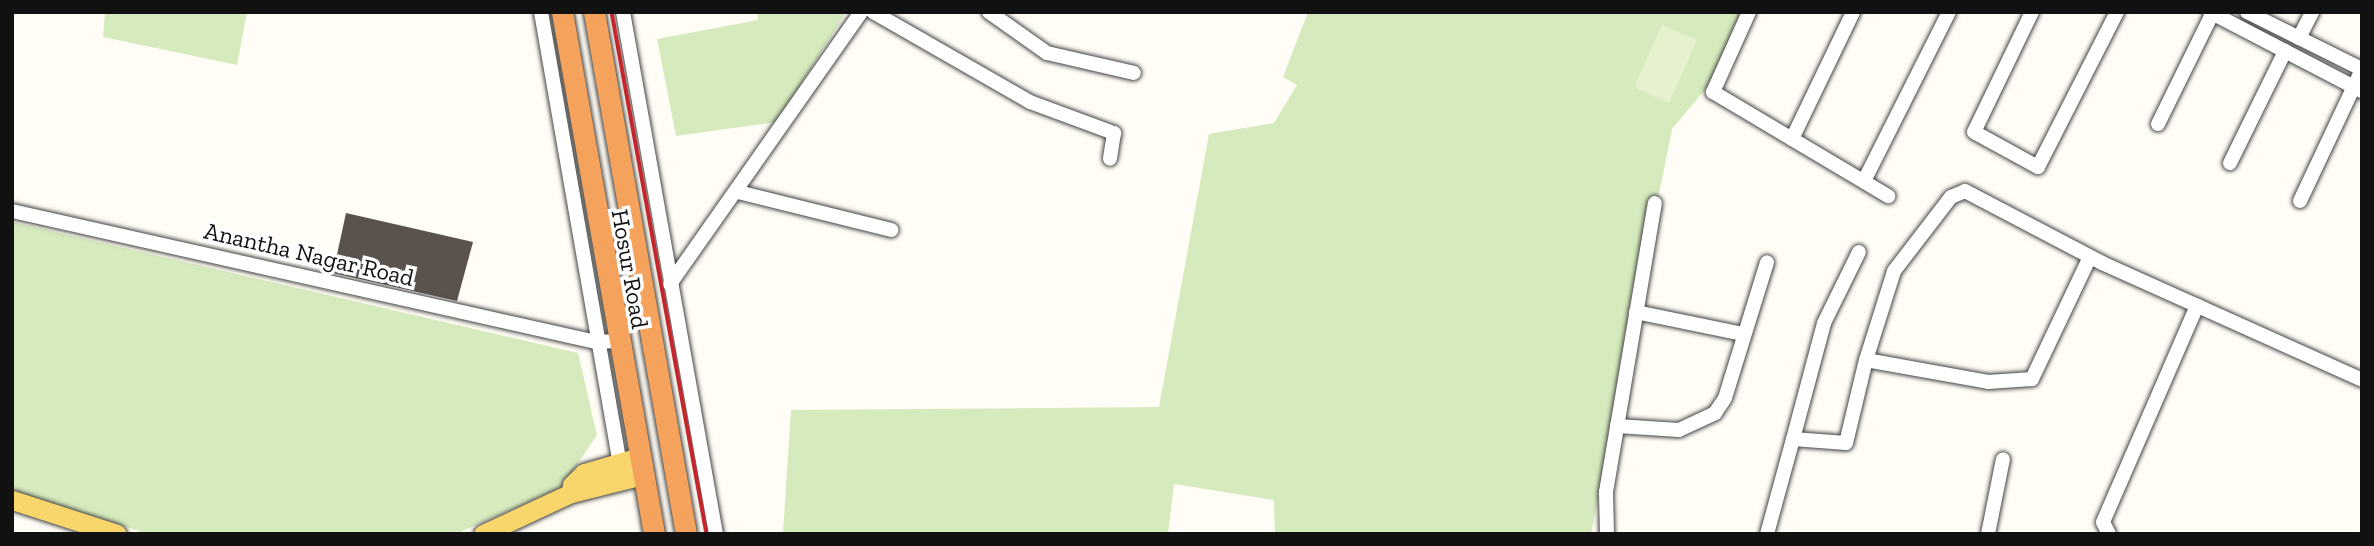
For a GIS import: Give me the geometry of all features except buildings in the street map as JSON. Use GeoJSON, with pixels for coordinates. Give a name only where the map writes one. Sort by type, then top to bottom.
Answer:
{"type":"FeatureCollection","features":[{"type":"Feature","properties":{"kind":"highway","name":"Hosur Road"},"geometry":{"type":"LineString","coordinates":[[562,12],[577,174],[631,469],[654,534]]}},
{"type":"Feature","properties":{"kind":"highway","name":"Hosur Road"},"geometry":{"type":"LineString","coordinates":[[594,12],[686,534]]}},
{"type":"Feature","properties":{"kind":"main road"},"geometry":{"type":"LineString","coordinates":[[483,534],[571,493],[572,485],[584,473],[631,469]]}},
{"type":"Feature","properties":{"kind":"main road"},"geometry":{"type":"LineString","coordinates":[[12,499],[112,533]]}},
{"type":"Feature","properties":{"kind":"street"},"geometry":{"type":"LineString","coordinates":[[541,12],[577,174]]}},
{"type":"Feature","properties":{"kind":"street"},"geometry":{"type":"LineString","coordinates":[[623,12],[716,534]]}},
{"type":"Feature","properties":{"kind":"street"},"geometry":{"type":"LineString","coordinates":[[670,284],[738,192],[861,12]]}},
{"type":"Feature","properties":{"kind":"street"},"geometry":{"type":"LineString","coordinates":[[873,12],[1030,102],[1114,133],[1110,159]]}},
{"type":"Feature","properties":{"kind":"street"},"geometry":{"type":"LineString","coordinates":[[989,12],[1047,53],[1134,73]]}},
{"type":"Feature","properties":{"kind":"street"},"geometry":{"type":"LineString","coordinates":[[1749,12],[1713,92],[1888,196]]}},
{"type":"Feature","properties":{"kind":"street"},"geometry":{"type":"LineString","coordinates":[[1792,139],[1853,12]]}},
{"type":"Feature","properties":{"kind":"street"},"geometry":{"type":"LineString","coordinates":[[1864,181],[1949,12]]}},
{"type":"Feature","properties":{"kind":"street"},"geometry":{"type":"LineString","coordinates":[[2032,12],[1974,132],[2038,167],[2117,12]]}},
{"type":"Feature","properties":{"kind":"street"},"geometry":{"type":"LineString","coordinates":[[2247,12],[2362,69],[2358,89],[2300,201]]}},
{"type":"Feature","properties":{"kind":"street"},"geometry":{"type":"LineString","coordinates":[[2299,38],[2312,12]]}},
{"type":"Feature","properties":{"kind":"street"},"geometry":{"type":"LineString","coordinates":[[2158,124],[2212,13],[2358,89]]}},
{"type":"Feature","properties":{"kind":"street"},"geometry":{"type":"LineString","coordinates":[[2230,163],[2285,51]]}},
{"type":"Feature","properties":{"kind":"street"},"geometry":{"type":"LineString","coordinates":[[1793,439],[1846,443],[1866,360],[1894,271],[1958,194],[1965,191],[2090,257],[2362,380]]}},
{"type":"Feature","properties":{"kind":"street"},"geometry":{"type":"LineString","coordinates":[[738,192],[891,230]]}},
{"type":"Feature","properties":{"kind":"street"},"geometry":{"type":"LineString","coordinates":[[1607,534],[1606,492],[1655,202]]}},
{"type":"Feature","properties":{"kind":"street","name":"Anantha Nagar Road"},"geometry":{"type":"LineString","coordinates":[[12,211],[607,341]]}},
{"type":"Feature","properties":{"kind":"street"},"geometry":{"type":"LineString","coordinates":[[1767,534],[1824,323],[1859,252]]}},
{"type":"Feature","properties":{"kind":"street"},"geometry":{"type":"LineString","coordinates":[[1866,360],[1988,382],[2032,379],[2090,257]]}},
{"type":"Feature","properties":{"kind":"street"},"geometry":{"type":"LineString","coordinates":[[1617,426],[1662,431],[1702,423],[1725,398],[1743,334],[1768,262]]}},
{"type":"Feature","properties":{"kind":"street"},"geometry":{"type":"LineString","coordinates":[[2109,534],[2103,522],[2197,306]]}},
{"type":"Feature","properties":{"kind":"street"},"geometry":{"type":"LineString","coordinates":[[1636,312],[1743,334]]}},
{"type":"Feature","properties":{"kind":"street"},"geometry":{"type":"LineString","coordinates":[[1988,534],[2003,459]]}},
{"type":"Feature","properties":{"kind":"green space"},"geometry":{"type":"Polygon","coordinates":[[[105,12],[247,12],[237,65],[103,37],[105,12]]]}},
{"type":"Feature","properties":{"kind":"green space"},"geometry":{"type":"Polygon","coordinates":[[[757,12],[846,12],[777,122],[676,136],[657,39],[758,20],[757,12]]]}},
{"type":"Feature","properties":{"kind":"green space"},"geometry":{"type":"Polygon","coordinates":[[[1308,12],[1743,12],[1709,85],[1672,129],[1591,534],[1275,534],[1274,500],[1174,484],[1168,534],[783,532],[791,410],[1159,407],[1209,134],[1274,123],[1297,85],[1283,77],[1308,12]]]}},
{"type":"Feature","properties":{"kind":"green space"},"geometry":{"type":"Polygon","coordinates":[[[1662,25],[1697,40],[1669,103],[1634,87],[1662,25]]]}},
{"type":"Feature","properties":{"kind":"green space"},"geometry":{"type":"Polygon","coordinates":[[[12,222],[578,353],[597,435],[562,487],[456,534],[148,534],[12,490],[12,222]]]}},
{"type":"Feature","properties":{"kind":"railway"},"geometry":{"type":"LineString","coordinates":[[612,12],[707,534]]}}]}
